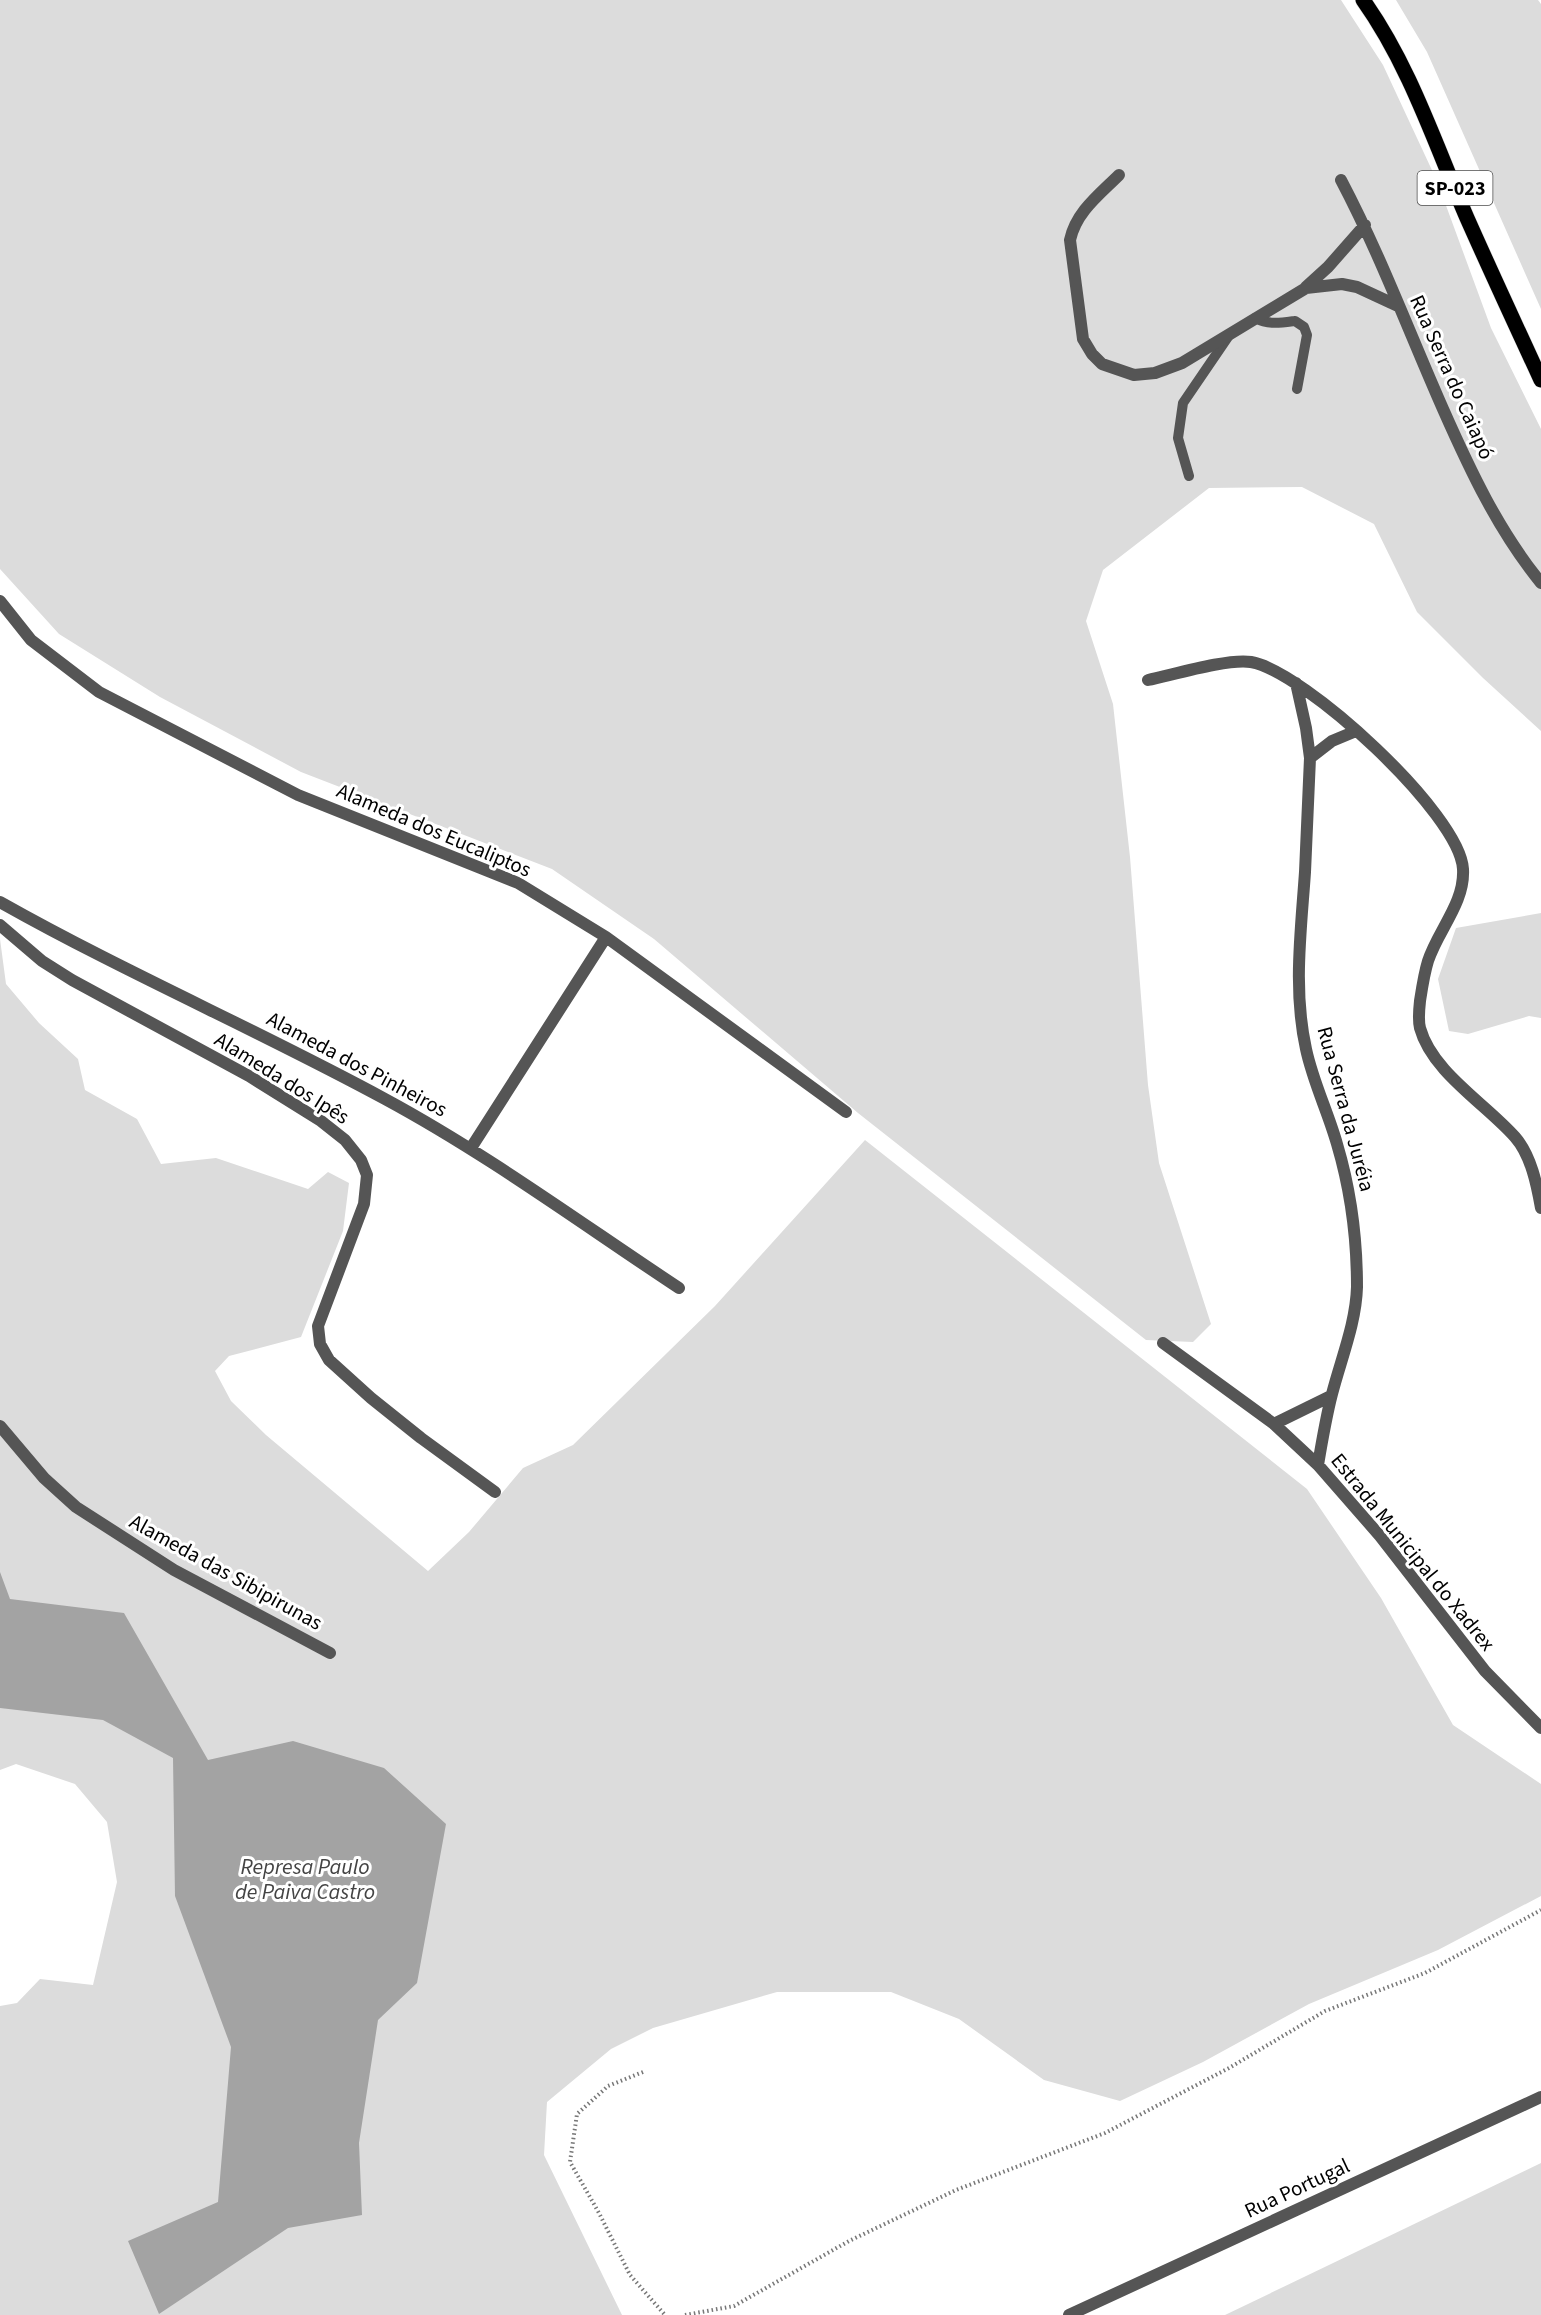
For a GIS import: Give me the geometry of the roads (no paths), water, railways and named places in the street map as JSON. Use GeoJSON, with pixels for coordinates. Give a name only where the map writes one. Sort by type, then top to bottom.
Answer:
{"type":"FeatureCollection","features":[{"type":"Feature","properties":{"kind":"main road","name":"SP-023"},"geometry":{"type":"LineString","coordinates":[[1363,0],[1377,19],[1401,62],[1467,217],[1541,380]]}},
{"type":"Feature","properties":{"kind":"street"},"geometry":{"type":"LineString","coordinates":[[1119,176],[1082,212],[1073,225],[1070,240],[1083,339],[1092,354],[1102,364],[1134,375],[1155,373],[1182,363],[1305,288],[1328,267],[1365,225]]}},
{"type":"Feature","properties":{"kind":"street","name":"Rua Serra do Caiapó"},"geometry":{"type":"LineString","coordinates":[[1341,180],[1365,225],[1398,306],[1487,502],[1518,554],[1541,583]]}},
{"type":"Feature","properties":{"kind":"street"},"geometry":{"type":"LineString","coordinates":[[1305,288],[1342,284],[1357,287],[1398,306]]}},
{"type":"Feature","properties":{"kind":"street","name":"Alameda dos Eucaliptos"},"geometry":{"type":"LineString","coordinates":[[0,601],[32,640],[99,692],[298,795],[518,883],[606,937],[846,1112]]}},
{"type":"Feature","properties":{"kind":"street"},"geometry":{"type":"LineString","coordinates":[[1148,680],[1232,662],[1250,662],[1265,666],[1296,683],[1366,738],[1419,791],[1454,839],[1463,868],[1460,896],[1428,960],[1422,989],[1420,1026],[1425,1040],[1450,1077],[1516,1138],[1529,1160],[1541,1208]]}},
{"type":"Feature","properties":{"kind":"street","name":"Rua Serra da Juréia"},"geometry":{"type":"LineString","coordinates":[[1296,683],[1310,758],[1298,975],[1301,1015],[1305,1048],[1314,1082],[1337,1143],[1346,1176],[1357,1250],[1357,1292],[1352,1320],[1331,1396],[1318,1465]]}},
{"type":"Feature","properties":{"kind":"street"},"geometry":{"type":"LineString","coordinates":[[1310,758],[1332,741],[1356,731]]}},
{"type":"Feature","properties":{"kind":"street","name":"Alameda dos Pinheiros"},"geometry":{"type":"LineString","coordinates":[[0,902],[110,961],[315,1062],[471,1148],[679,1288]]}},
{"type":"Feature","properties":{"kind":"street","name":"Alameda dos Ipês"},"geometry":{"type":"LineString","coordinates":[[0,925],[7,934],[52,968],[249,1076],[321,1121],[345,1140],[361,1160],[367,1176],[364,1204],[318,1326],[320,1344],[329,1360],[371,1398],[495,1492]]}},
{"type":"Feature","properties":{"kind":"street"},"geometry":{"type":"LineString","coordinates":[[471,1148],[606,937]]}},
{"type":"Feature","properties":{"kind":"street","name":"Estrada Municipal do Xadrex"},"geometry":{"type":"LineString","coordinates":[[1163,1343],[1274,1424],[1318,1465],[1380,1536],[1485,1671],[1541,1728]]}},
{"type":"Feature","properties":{"kind":"street"},"geometry":{"type":"LineString","coordinates":[[1274,1424],[1331,1396]]}},
{"type":"Feature","properties":{"kind":"street","name":"Alameda das Sibipirunas"},"geometry":{"type":"LineString","coordinates":[[0,1426],[44,1478],[76,1507],[174,1570],[330,1653]]}},
{"type":"Feature","properties":{"kind":"street","name":"Rua Portugal"},"geometry":{"type":"LineString","coordinates":[[1069,2315],[1541,2097]]}},
{"type":"Feature","properties":{"kind":"lane"},"geometry":{"type":"LineString","coordinates":[[1255,318],[1274,324],[1295,321],[1304,327],[1307,335],[1296,389]]}},
{"type":"Feature","properties":{"kind":"lane"},"geometry":{"type":"LineString","coordinates":[[1189,476],[1178,438],[1183,403],[1228,337]]}},
{"type":"Feature","properties":{"kind":"water","name":"Represa Paulo de Paiva Castro"},"geometry":{"type":"Polygon","coordinates":[[[0,1572],[10,1599],[124,1613],[208,1760],[293,1741],[384,1768],[446,1824],[417,1983],[378,2020],[359,2143],[362,2215],[288,2228],[159,2314],[128,2241],[218,2202],[231,2047],[175,1896],[173,1758],[103,1720],[0,1708],[0,1572]]]}}]}
